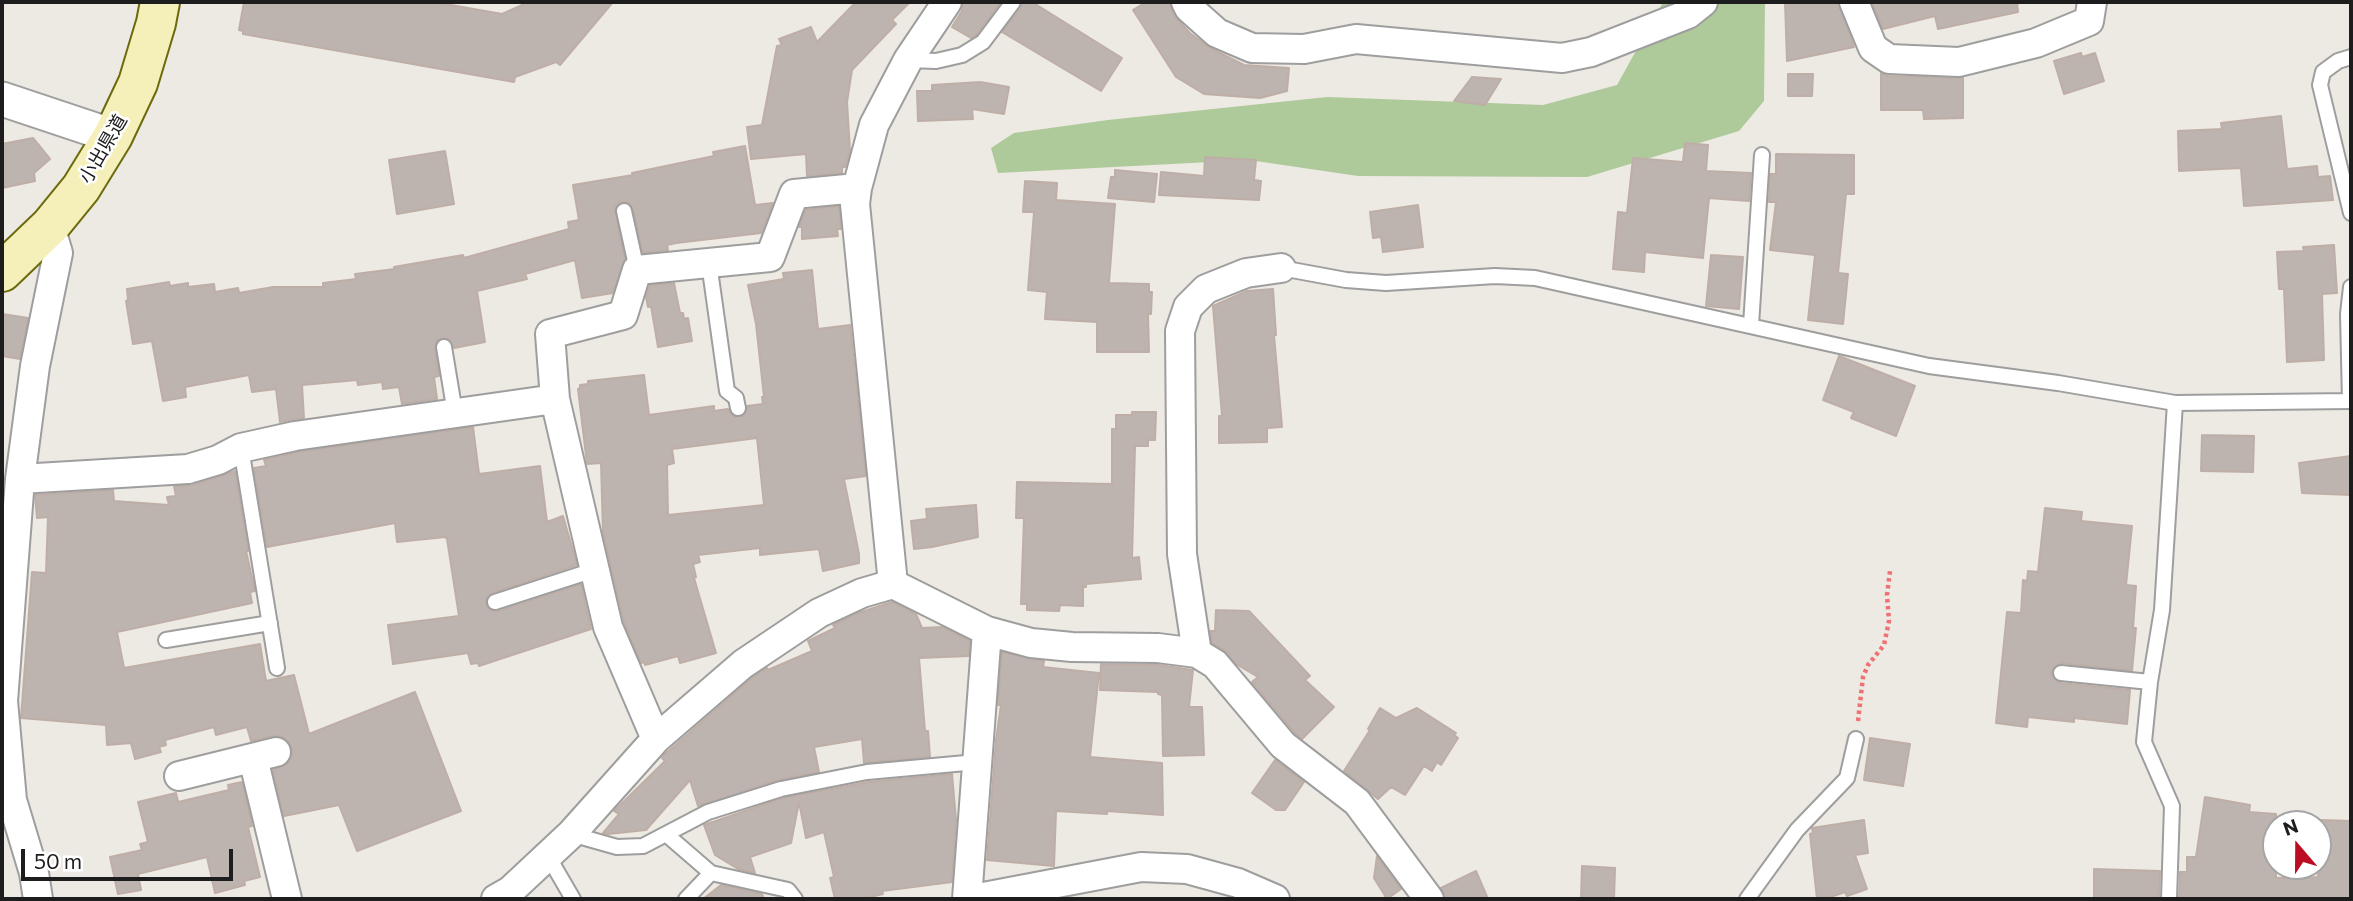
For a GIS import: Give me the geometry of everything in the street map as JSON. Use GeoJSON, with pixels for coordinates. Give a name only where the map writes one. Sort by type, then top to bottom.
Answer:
{"type":"FeatureCollection","features":[{"type":"Feature","properties":{"kind":"main road","name":"小出県道"},"geometry":{"type":"LineString","coordinates":[[2,272],[50,226],[81,188],[113,136],[138,83],[160,2]]}},
{"type":"Feature","properties":{"kind":"street"},"geometry":{"type":"LineString","coordinates":[[893,584],[855,204],[874,125],[908,60],[947,2]]}},
{"type":"Feature","properties":{"kind":"street"},"geometry":{"type":"LineString","coordinates":[[1186,2],[1189,8],[1217,33],[1252,48],[1304,50],[1356,39],[1562,58],[1591,52],[1688,14],[1703,2]]}},
{"type":"Feature","properties":{"kind":"street"},"geometry":{"type":"LineString","coordinates":[[1853,2],[1873,48],[1889,59],[1959,62],[2036,43],[2089,20],[2092,2]]}},
{"type":"Feature","properties":{"kind":"street"},"geometry":{"type":"LineString","coordinates":[[2,99],[113,136]]}},
{"type":"Feature","properties":{"kind":"street"},"geometry":{"type":"LineString","coordinates":[[656,740],[608,627],[555,399],[550,334],[623,314],[637,270],[770,257],[794,194],[857,188]]}},
{"type":"Feature","properties":{"kind":"street"},"geometry":{"type":"LineString","coordinates":[[38,899],[33,873],[7,800],[3,701],[6,603],[20,479],[35,366],[58,253],[50,226]]}},
{"type":"Feature","properties":{"kind":"street"},"geometry":{"type":"LineString","coordinates":[[1197,653],[1182,554],[1180,331],[1188,307],[1206,289],[1246,273],[1282,268]]}},
{"type":"Feature","properties":{"kind":"street"},"geometry":{"type":"LineString","coordinates":[[20,479],[188,469],[218,460],[242,448],[295,436],[555,399]]}},
{"type":"Feature","properties":{"kind":"street"},"geometry":{"type":"LineString","coordinates":[[496,899],[510,891],[548,856],[656,740],[743,664],[819,613],[862,593],[893,584],[987,631],[1031,643],[1072,647],[1158,648],[1197,653],[1215,664],[1283,745],[1357,802],[1416,896]]}},
{"type":"Feature","properties":{"kind":"street"},"geometry":{"type":"LineString","coordinates":[[967,899],[987,631]]}},
{"type":"Feature","properties":{"kind":"street"},"geometry":{"type":"LineString","coordinates":[[179,776],[264,755],[287,899]]}},
{"type":"Feature","properties":{"kind":"street"},"geometry":{"type":"LineString","coordinates":[[973,899],[1140,867],[1187,869],[1238,883],[1275,899]]}},
{"type":"Feature","properties":{"kind":"lane"},"geometry":{"type":"LineString","coordinates":[[908,60],[936,61],[962,55],[983,42],[1013,2]]}},
{"type":"Feature","properties":{"kind":"lane"},"geometry":{"type":"LineString","coordinates":[[2351,57],[2338,61],[2323,72],[2319,85],[2351,214]]}},
{"type":"Feature","properties":{"kind":"lane"},"geometry":{"type":"LineString","coordinates":[[1751,325],[1762,155]]}},
{"type":"Feature","properties":{"kind":"lane"},"geometry":{"type":"LineString","coordinates":[[624,211],[637,270]]}},
{"type":"Feature","properties":{"kind":"lane"},"geometry":{"type":"LineString","coordinates":[[709,263],[727,391],[736,398],[738,408]]}},
{"type":"Feature","properties":{"kind":"lane"},"geometry":{"type":"LineString","coordinates":[[1282,268],[1346,280],[1386,283],[1495,276],[1535,278],[1929,366],[2058,383],[2175,403],[2351,401],[2348,314],[2351,287]]}},
{"type":"Feature","properties":{"kind":"lane"},"geometry":{"type":"LineString","coordinates":[[444,347],[455,412]]}},
{"type":"Feature","properties":{"kind":"lane"},"geometry":{"type":"LineString","coordinates":[[2169,899],[2172,806],[2144,741],[2162,610],[2175,403]]}},
{"type":"Feature","properties":{"kind":"lane"},"geometry":{"type":"LineString","coordinates":[[242,448],[277,668]]}},
{"type":"Feature","properties":{"kind":"lane"},"geometry":{"type":"LineString","coordinates":[[495,602],[594,570]]}},
{"type":"Feature","properties":{"kind":"lane"},"geometry":{"type":"LineString","coordinates":[[166,640],[270,622]]}},
{"type":"Feature","properties":{"kind":"lane"},"geometry":{"type":"LineString","coordinates":[[2061,673],[2150,682]]}},
{"type":"Feature","properties":{"kind":"lane"},"geometry":{"type":"LineString","coordinates":[[1747,899],[1797,830],[1847,778],[1856,739]]}},
{"type":"Feature","properties":{"kind":"lane"},"geometry":{"type":"LineString","coordinates":[[570,834],[617,847],[643,846],[708,812],[781,789],[867,772],[976,762]]}},
{"type":"Feature","properties":{"kind":"lane"},"geometry":{"type":"LineString","coordinates":[[667,835],[711,873],[788,890],[795,899]]}},
{"type":"Feature","properties":{"kind":"lane"},"geometry":{"type":"LineString","coordinates":[[548,856],[573,899]]}},
{"type":"Feature","properties":{"kind":"lane"},"geometry":{"type":"LineString","coordinates":[[686,899],[711,873]]}},
{"type":"Feature","properties":{"kind":"path"},"geometry":{"type":"LineString","coordinates":[[1856,739],[1863,677],[1868,665],[1884,645],[1889,621],[1887,594],[1890,571]]}},
{"type":"Feature","properties":{"kind":"green space"},"geometry":{"type":"Polygon","coordinates":[[[1663,2],[1765,2],[1764,101],[1739,131],[1587,177],[1358,176],[1249,160],[998,173],[991,148],[1014,133],[1108,120],[1327,97],[1543,105],[1617,85],[1663,2]]]}},
{"type":"Feature","properties":{"kind":"building"},"geometry":{"type":"Polygon","coordinates":[[[244,2],[434,2],[502,14],[529,2],[613,2],[560,65],[556,62],[515,77],[514,82],[243,34],[243,31],[239,30],[244,2]]]}},
{"type":"Feature","properties":{"kind":"building"},"geometry":{"type":"Polygon","coordinates":[[[856,2],[910,2],[892,20],[896,24],[852,70],[847,102],[850,151],[842,173],[807,176],[806,154],[751,159],[747,127],[762,125],[777,46],[782,45],[779,39],[811,27],[817,42],[856,2]]]}},
{"type":"Feature","properties":{"kind":"building"},"geometry":{"type":"Polygon","coordinates":[[[963,2],[1001,2],[971,38],[952,27],[962,11],[963,2]]]}},
{"type":"Feature","properties":{"kind":"building"},"geometry":{"type":"Polygon","coordinates":[[[1022,2],[1032,2],[1122,58],[1101,91],[1002,32],[1021,8],[1022,2]]]}},
{"type":"Feature","properties":{"kind":"building"},"geometry":{"type":"Polygon","coordinates":[[[1146,2],[1169,2],[1174,16],[1190,33],[1210,48],[1244,65],[1289,68],[1287,91],[1260,98],[1204,94],[1176,77],[1133,10],[1146,2]]]}},
{"type":"Feature","properties":{"kind":"building"},"geometry":{"type":"Polygon","coordinates":[[[1785,2],[1838,2],[1854,47],[1787,61],[1785,2]]]}},
{"type":"Feature","properties":{"kind":"building"},"geometry":{"type":"Polygon","coordinates":[[[1872,2],[2017,2],[2018,12],[1938,29],[1935,16],[1883,29],[1872,2]]]}},
{"type":"Feature","properties":{"kind":"building"},"geometry":{"type":"Polygon","coordinates":[[[2081,53],[2082,57],[2095,53],[2104,81],[2064,94],[2054,61],[2081,53]]]}},
{"type":"Feature","properties":{"kind":"building"},"geometry":{"type":"Polygon","coordinates":[[[1881,73],[1888,76],[1963,78],[1963,118],[1924,119],[1923,110],[1881,110],[1881,73]]]}},
{"type":"Feature","properties":{"kind":"building"},"geometry":{"type":"Polygon","coordinates":[[[1788,74],[1813,74],[1812,96],[1788,96],[1788,74]]]}},
{"type":"Feature","properties":{"kind":"building"},"geometry":{"type":"Polygon","coordinates":[[[1472,77],[1501,79],[1485,105],[1454,101],[1472,77]]]}},
{"type":"Feature","properties":{"kind":"building"},"geometry":{"type":"Polygon","coordinates":[[[980,82],[1009,87],[1004,114],[972,109],[973,119],[918,121],[917,91],[932,91],[932,85],[980,82]]]}},
{"type":"Feature","properties":{"kind":"building"},"geometry":{"type":"Polygon","coordinates":[[[2281,116],[2287,169],[2317,166],[2318,177],[2330,176],[2333,200],[2244,206],[2241,168],[2179,171],[2178,131],[2222,129],[2221,123],[2281,116]]]}},
{"type":"Feature","properties":{"kind":"building"},"geometry":{"type":"Polygon","coordinates":[[[33,138],[50,159],[34,173],[35,181],[2,188],[2,144],[33,138]]]}},
{"type":"Feature","properties":{"kind":"building"},"geometry":{"type":"Polygon","coordinates":[[[1685,143],[1708,145],[1706,171],[1751,173],[1749,201],[1709,198],[1703,258],[1645,252],[1644,272],[1613,269],[1618,212],[1627,213],[1633,158],[1683,162],[1685,143]]]}},
{"type":"Feature","properties":{"kind":"building"},"geometry":{"type":"Polygon","coordinates":[[[745,146],[755,205],[773,203],[761,233],[676,243],[667,245],[668,250],[643,253],[633,208],[628,202],[621,202],[615,207],[615,212],[625,259],[613,293],[582,298],[575,260],[525,274],[527,279],[477,291],[485,342],[454,348],[448,338],[437,340],[435,349],[439,376],[434,377],[437,399],[402,404],[399,387],[383,389],[382,382],[358,385],[357,380],[302,385],[304,418],[280,422],[276,389],[252,392],[249,375],[185,387],[186,397],[163,401],[152,341],[133,344],[126,301],[127,289],[169,282],[170,286],[188,283],[188,287],[214,284],[215,292],[238,288],[239,293],[273,287],[323,287],[323,283],[356,279],[355,274],[463,255],[464,258],[569,229],[568,222],[579,220],[573,185],[633,175],[632,173],[714,156],[713,152],[745,146]]]}},
{"type":"Feature","properties":{"kind":"building"},"geometry":{"type":"Polygon","coordinates":[[[445,151],[454,204],[397,214],[389,160],[445,151]]]}},
{"type":"Feature","properties":{"kind":"building"},"geometry":{"type":"Polygon","coordinates":[[[1776,154],[1854,155],[1854,194],[1846,194],[1838,273],[1848,274],[1843,324],[1808,320],[1815,255],[1770,250],[1776,202],[1769,202],[1770,174],[1776,174],[1776,154]]]}},
{"type":"Feature","properties":{"kind":"building"},"geometry":{"type":"Polygon","coordinates":[[[1205,157],[1256,160],[1254,180],[1261,181],[1259,200],[1159,195],[1161,172],[1204,176],[1205,157]]]}},
{"type":"Feature","properties":{"kind":"building"},"geometry":{"type":"Polygon","coordinates":[[[1115,170],[1157,174],[1154,202],[1108,198],[1111,177],[1115,177],[1115,170]]]}},
{"type":"Feature","properties":{"kind":"building"},"geometry":{"type":"Polygon","coordinates":[[[1025,181],[1057,183],[1056,200],[1115,204],[1109,283],[1149,284],[1149,292],[1152,292],[1151,314],[1148,314],[1149,352],[1097,352],[1097,322],[1045,319],[1047,292],[1028,290],[1034,212],[1023,212],[1025,181]]]}},
{"type":"Feature","properties":{"kind":"building"},"geometry":{"type":"Polygon","coordinates":[[[1418,205],[1423,247],[1383,252],[1381,237],[1373,238],[1370,212],[1418,205]]]}},
{"type":"Feature","properties":{"kind":"building"},"geometry":{"type":"Polygon","coordinates":[[[839,206],[841,229],[837,229],[838,236],[802,239],[802,227],[799,227],[806,210],[839,206]]]}},
{"type":"Feature","properties":{"kind":"building"},"geometry":{"type":"Polygon","coordinates":[[[2334,245],[2337,293],[2322,294],[2324,360],[2287,362],[2284,289],[2279,289],[2277,252],[2304,251],[2303,247],[2334,245]]]}},
{"type":"Feature","properties":{"kind":"building"},"geometry":{"type":"Polygon","coordinates":[[[1711,255],[1743,257],[1739,309],[1706,306],[1711,255]]]}},
{"type":"Feature","properties":{"kind":"building"},"geometry":{"type":"Polygon","coordinates":[[[812,270],[818,329],[850,325],[866,476],[844,479],[859,563],[823,571],[819,549],[760,555],[760,548],[698,555],[700,562],[693,564],[694,578],[716,653],[680,663],[678,656],[645,665],[644,662],[641,663],[624,622],[603,533],[601,463],[587,464],[578,389],[580,385],[588,384],[588,381],[644,375],[649,415],[714,406],[714,411],[728,409],[734,417],[744,416],[747,406],[763,404],[764,397],[756,324],[748,285],[784,279],[783,273],[812,270]],[[757,438],[672,449],[674,463],[667,465],[668,515],[764,505],[757,438]]]}},
{"type":"Feature","properties":{"kind":"building"},"geometry":{"type":"Polygon","coordinates":[[[674,283],[680,313],[683,313],[684,319],[688,318],[692,341],[658,347],[651,306],[648,307],[646,297],[650,285],[674,283]]]}},
{"type":"Feature","properties":{"kind":"building"},"geometry":{"type":"Polygon","coordinates":[[[1273,289],[1282,427],[1267,428],[1267,442],[1219,443],[1219,416],[1222,416],[1213,306],[1247,291],[1273,289]]]}},
{"type":"Feature","properties":{"kind":"building"},"geometry":{"type":"Polygon","coordinates":[[[2,314],[28,318],[20,359],[2,356],[2,314]]]}},
{"type":"Feature","properties":{"kind":"building"},"geometry":{"type":"Polygon","coordinates":[[[1839,356],[1915,386],[1896,436],[1851,418],[1854,412],[1823,400],[1839,356]]]}},
{"type":"Feature","properties":{"kind":"building"},"geometry":{"type":"Polygon","coordinates":[[[1132,412],[1156,412],[1155,440],[1148,440],[1148,446],[1135,446],[1132,558],[1139,557],[1141,579],[1086,584],[1086,587],[1083,587],[1083,606],[1060,605],[1059,611],[1027,610],[1027,604],[1021,604],[1024,518],[1016,518],[1017,482],[1112,484],[1112,429],[1116,429],[1116,415],[1132,415],[1132,412]]]}},
{"type":"Feature","properties":{"kind":"building"},"geometry":{"type":"Polygon","coordinates":[[[473,427],[479,474],[540,466],[547,522],[563,516],[577,565],[492,593],[486,599],[486,606],[492,611],[498,611],[581,584],[591,629],[479,666],[478,663],[471,664],[468,653],[393,664],[388,625],[459,616],[447,539],[445,537],[397,542],[395,523],[267,547],[254,468],[266,466],[264,460],[298,452],[473,427]]]}},
{"type":"Feature","properties":{"kind":"building"},"geometry":{"type":"Polygon","coordinates":[[[2202,435],[2254,436],[2253,472],[2201,471],[2202,435]]]}},
{"type":"Feature","properties":{"kind":"building"},"geometry":{"type":"Polygon","coordinates":[[[2351,456],[2351,495],[2302,493],[2299,463],[2351,456]]]}},
{"type":"Feature","properties":{"kind":"building"},"geometry":{"type":"Polygon","coordinates":[[[235,471],[246,551],[255,591],[250,592],[252,603],[117,632],[124,668],[260,644],[266,681],[294,675],[309,734],[415,692],[461,811],[357,851],[339,805],[284,816],[273,770],[288,763],[292,749],[288,741],[281,736],[251,741],[247,727],[216,735],[214,727],[165,740],[166,745],[159,747],[161,752],[135,759],[131,743],[107,745],[106,725],[21,718],[32,572],[46,573],[48,517],[37,518],[35,495],[113,490],[114,501],[169,505],[167,497],[176,496],[174,486],[193,485],[235,471]]]}},
{"type":"Feature","properties":{"kind":"building"},"geometry":{"type":"Polygon","coordinates":[[[976,505],[978,537],[914,549],[911,521],[927,519],[926,509],[976,505]]]}},
{"type":"Feature","properties":{"kind":"building"},"geometry":{"type":"Polygon","coordinates":[[[2045,508],[2082,512],[2081,521],[2132,526],[2126,585],[2136,586],[2132,671],[2061,663],[2054,667],[2051,673],[2060,683],[2130,690],[2127,724],[2074,718],[2074,722],[2028,717],[2027,727],[1996,723],[2007,612],[2021,613],[2023,580],[2027,581],[2028,571],[2038,572],[2045,508]]]}},
{"type":"Feature","properties":{"kind":"building"},"geometry":{"type":"Polygon","coordinates":[[[892,602],[916,614],[922,628],[942,627],[970,641],[969,656],[919,658],[930,757],[864,763],[862,739],[814,747],[819,772],[778,780],[698,806],[690,780],[646,830],[603,833],[619,814],[614,811],[665,761],[662,758],[664,755],[753,677],[767,668],[768,670],[812,651],[808,641],[835,628],[833,625],[858,613],[892,602]]]}},
{"type":"Feature","properties":{"kind":"building"},"geometry":{"type":"Polygon","coordinates":[[[1216,610],[1249,611],[1310,676],[1305,680],[1334,707],[1302,739],[1252,682],[1258,677],[1236,664],[1224,650],[1212,643],[1210,631],[1215,631],[1216,610]]]}},
{"type":"Feature","properties":{"kind":"building"},"geometry":{"type":"Polygon","coordinates":[[[1002,652],[1044,661],[1043,667],[1099,673],[1090,757],[1162,763],[1163,815],[1056,811],[1054,866],[987,860],[1001,705],[998,705],[1002,652]]]}},
{"type":"Feature","properties":{"kind":"building"},"geometry":{"type":"Polygon","coordinates":[[[1101,664],[1159,665],[1193,670],[1189,707],[1202,707],[1204,755],[1163,756],[1162,695],[1158,692],[1100,690],[1101,664]]]}},
{"type":"Feature","properties":{"kind":"building"},"geometry":{"type":"Polygon","coordinates":[[[1380,708],[1396,718],[1417,708],[1456,733],[1454,735],[1458,738],[1441,765],[1437,762],[1432,771],[1424,766],[1405,795],[1391,787],[1378,799],[1344,771],[1370,730],[1368,729],[1380,708]]]}},
{"type":"Feature","properties":{"kind":"building"},"geometry":{"type":"Polygon","coordinates":[[[1870,738],[1910,744],[1903,786],[1864,780],[1870,738]]]}},
{"type":"Feature","properties":{"kind":"building"},"geometry":{"type":"Polygon","coordinates":[[[1275,760],[1304,782],[1285,810],[1276,810],[1252,793],[1275,760]]]}},
{"type":"Feature","properties":{"kind":"building"},"geometry":{"type":"Polygon","coordinates":[[[952,774],[956,820],[952,882],[882,891],[883,894],[862,899],[835,899],[830,878],[834,877],[824,832],[806,838],[799,802],[791,843],[750,857],[755,873],[738,869],[715,855],[704,825],[783,798],[868,782],[952,774]]]}},
{"type":"Feature","properties":{"kind":"building"},"geometry":{"type":"Polygon","coordinates":[[[242,782],[252,826],[248,827],[260,877],[244,881],[245,885],[215,893],[207,857],[138,874],[141,890],[118,894],[110,857],[142,850],[140,844],[148,842],[138,802],[176,793],[178,802],[229,790],[228,785],[242,782]]]}},
{"type":"Feature","properties":{"kind":"building"},"geometry":{"type":"Polygon","coordinates":[[[2205,797],[2250,805],[2249,812],[2262,813],[2262,880],[2332,880],[2332,820],[2351,821],[2351,899],[2179,899],[2180,872],[2187,872],[2187,857],[2196,857],[2205,797]]]}},
{"type":"Feature","properties":{"kind":"building"},"geometry":{"type":"Polygon","coordinates":[[[1864,820],[1868,853],[1855,855],[1867,889],[1847,896],[1845,892],[1817,899],[1810,834],[1813,833],[1812,828],[1864,820]]]}},
{"type":"Feature","properties":{"kind":"building"},"geometry":{"type":"Polygon","coordinates":[[[1377,856],[1401,889],[1387,899],[1374,878],[1377,856]]]}},
{"type":"Feature","properties":{"kind":"building"},"geometry":{"type":"Polygon","coordinates":[[[1582,866],[1615,868],[1614,899],[1581,899],[1582,866]]]}},
{"type":"Feature","properties":{"kind":"building"},"geometry":{"type":"Polygon","coordinates":[[[2094,869],[2160,871],[2159,899],[2094,899],[2094,869]]]}},
{"type":"Feature","properties":{"kind":"building"},"geometry":{"type":"Polygon","coordinates":[[[1476,871],[1488,899],[1445,899],[1441,888],[1476,871]]]}},
{"type":"Feature","properties":{"kind":"building"},"geometry":{"type":"Polygon","coordinates":[[[721,885],[762,894],[764,899],[703,899],[721,885]]]}}]}
